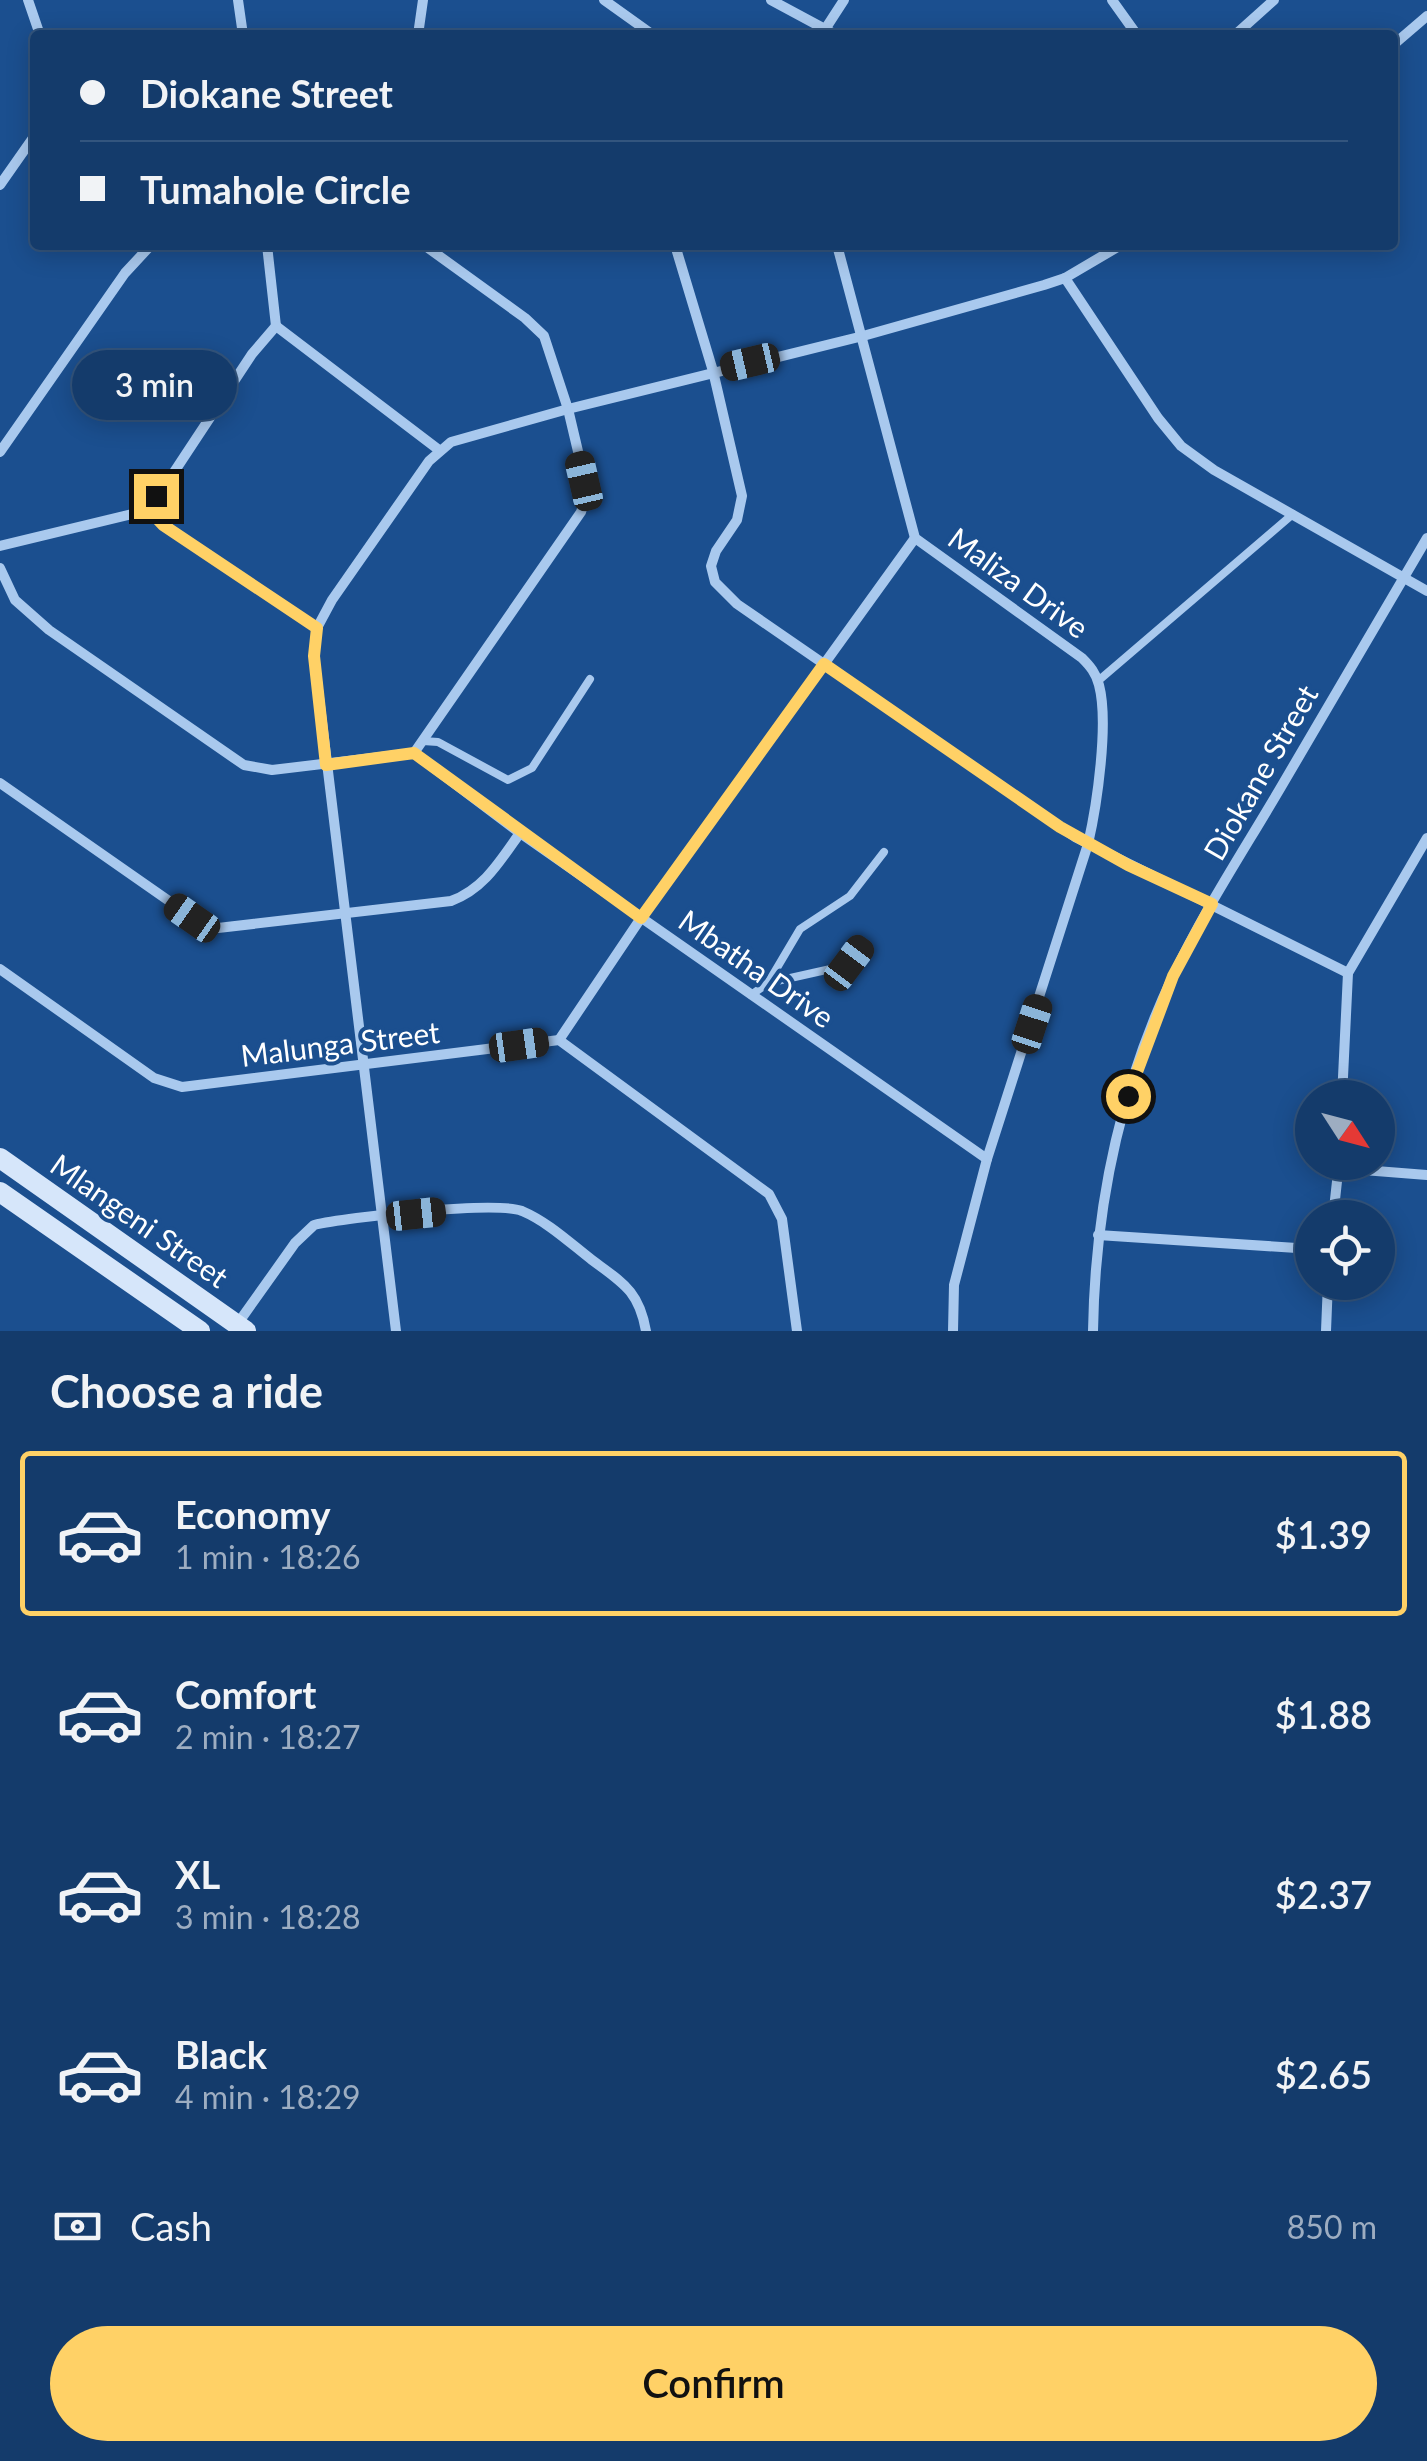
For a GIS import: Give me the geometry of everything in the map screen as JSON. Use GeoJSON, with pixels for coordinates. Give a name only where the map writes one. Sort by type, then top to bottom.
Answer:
{"type":"FeatureCollection","features":[{"type":"Feature","properties":{"kind":"street"},"geometry":{"type":"LineString","coordinates":[[28,0],[38,30]]}},
{"type":"Feature","properties":{"kind":"street"},"geometry":{"type":"LineString","coordinates":[[238,0],[241,30]]}},
{"type":"Feature","properties":{"kind":"street"},"geometry":{"type":"LineString","coordinates":[[419,30],[423,0]]}},
{"type":"Feature","properties":{"kind":"street"},"geometry":{"type":"LineString","coordinates":[[604,0],[646,30]]}},
{"type":"Feature","properties":{"kind":"street"},"geometry":{"type":"LineString","coordinates":[[770,0],[820,30]]}},
{"type":"Feature","properties":{"kind":"street"},"geometry":{"type":"LineString","coordinates":[[824,30],[844,0]]}},
{"type":"Feature","properties":{"kind":"street"},"geometry":{"type":"LineString","coordinates":[[1112,0],[1133,30]]}},
{"type":"Feature","properties":{"kind":"street"},"geometry":{"type":"LineString","coordinates":[[1240,30],[1274,0]]}},
{"type":"Feature","properties":{"kind":"street"},"geometry":{"type":"LineString","coordinates":[[1398,41],[1427,16]]}},
{"type":"Feature","properties":{"kind":"street"},"geometry":{"type":"LineString","coordinates":[[0,185],[30,142]]}},
{"type":"Feature","properties":{"kind":"street"},"geometry":{"type":"LineString","coordinates":[[0,452],[125,273],[146,250]]}},
{"type":"Feature","properties":{"kind":"street"},"geometry":{"type":"LineString","coordinates":[[268,250],[276,326],[439,450]]}},
{"type":"Feature","properties":{"kind":"street"},"geometry":{"type":"LineString","coordinates":[[0,568],[15,600],[31,616],[244,765],[272,770],[414,753],[575,521],[586,496],[568,409],[544,336],[431,250]]}},
{"type":"Feature","properties":{"kind":"street"},"geometry":{"type":"LineString","coordinates":[[676,250],[713,371],[742,496],[736,520],[712,559],[712,573],[729,598],[1088,844],[1348,973]]}},
{"type":"Feature","properties":{"kind":"street","name":"Maliza Drive"},"geometry":{"type":"LineString","coordinates":[[839,250],[915,538],[1082,658],[1098,681],[1103,714],[1095,811],[1088,844],[987,1159]]}},
{"type":"Feature","properties":{"kind":"street"},"geometry":{"type":"LineString","coordinates":[[396,1331],[314,656],[317,628],[332,600],[439,450],[462,438],[713,371],[863,336],[1065,278],[1113,250]]}},
{"type":"Feature","properties":{"kind":"street"},"geometry":{"type":"LineString","coordinates":[[1065,278],[1158,418],[1181,446],[1214,470],[1427,591]]}},
{"type":"Feature","properties":{"kind":"street"},"geometry":{"type":"LineString","coordinates":[[0,546],[149,510],[252,354],[276,326]]}},
{"type":"Feature","properties":{"kind":"street"},"geometry":{"type":"LineString","coordinates":[[149,510],[172,532],[317,628]]}},
{"type":"Feature","properties":{"kind":"street"},"geometry":{"type":"LineString","coordinates":[[797,1331],[782,1219],[769,1194],[558,1040],[641,918],[915,538]]}},
{"type":"Feature","properties":{"kind":"street","name":"Diokane Street"},"geometry":{"type":"LineString","coordinates":[[1093,1331],[1098,1235],[1109,1169],[1134,1076],[1173,976],[1427,538]]}},
{"type":"Feature","properties":{"kind":"street","name":"Mbatha Drive"},"geometry":{"type":"LineString","coordinates":[[414,753],[520,833],[987,1159]]}},
{"type":"Feature","properties":{"kind":"street"},"geometry":{"type":"LineString","coordinates":[[0,783],[205,924],[231,928],[430,906],[468,895],[492,872],[520,833]]}},
{"type":"Feature","properties":{"kind":"street"},"geometry":{"type":"LineString","coordinates":[[1343,1080],[1348,973],[1427,838]]}},
{"type":"Feature","properties":{"kind":"street","name":"Malunga Street"},"geometry":{"type":"LineString","coordinates":[[0,970],[168,1085],[198,1086],[558,1040]]}},
{"type":"Feature","properties":{"kind":"street","name":"Mlangeni Street"},"geometry":{"type":"LineString","coordinates":[[0,1158],[238,1329]]}},
{"type":"Feature","properties":{"kind":"street"},"geometry":{"type":"LineString","coordinates":[[953,1331],[954,1285],[987,1159]]}},
{"type":"Feature","properties":{"kind":"street"},"geometry":{"type":"LineString","coordinates":[[1395,1171],[1427,1175]]}},
{"type":"Feature","properties":{"kind":"street","name":"Mlangeni Street"},"geometry":{"type":"LineString","coordinates":[[0,1192],[200,1331]]}},
{"type":"Feature","properties":{"kind":"street"},"geometry":{"type":"LineString","coordinates":[[238,1329],[295,1243],[314,1225],[486,1206],[520,1210],[539,1220],[632,1291],[640,1303],[646,1331]]}},
{"type":"Feature","properties":{"kind":"street"},"geometry":{"type":"LineString","coordinates":[[1098,1235],[1295,1248]]}},
{"type":"Feature","properties":{"kind":"street"},"geometry":{"type":"LineString","coordinates":[[1326,1331],[1327,1300]]}},
{"type":"Feature","properties":{"kind":"lane"},"geometry":{"type":"LineString","coordinates":[[1098,681],[1293,514]]}},
{"type":"Feature","properties":{"kind":"lane"},"geometry":{"type":"LineString","coordinates":[[422,741],[438,742],[508,780],[532,768],[590,679]]}},
{"type":"Feature","properties":{"kind":"lane"},"geometry":{"type":"LineString","coordinates":[[768,983],[800,929],[850,896],[884,852]]}},
{"type":"Feature","properties":{"kind":"lane"},"geometry":{"type":"LineString","coordinates":[[751,994],[768,983],[844,966],[862,944]]}},
{"type":"Feature","properties":{"kind":"route"},"geometry":{"type":"LineString","coordinates":[[156,496],[149,510],[163,525],[317,628],[314,656],[326,765],[414,753],[641,918],[824,664],[1060,827],[1128,865],[1212,904],[1173,976],[1128,1096]]}}]}
